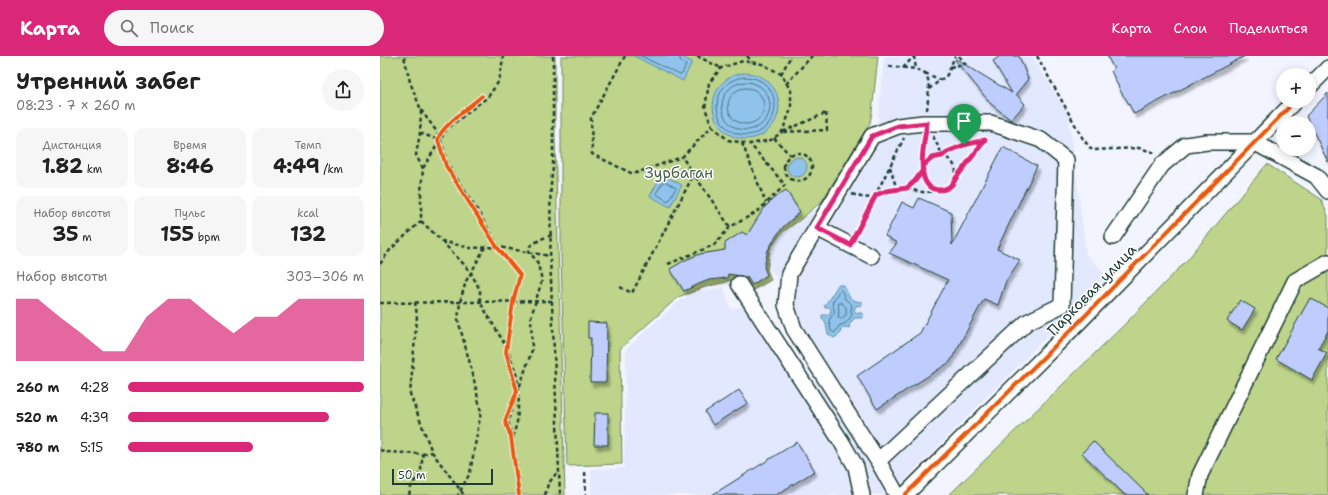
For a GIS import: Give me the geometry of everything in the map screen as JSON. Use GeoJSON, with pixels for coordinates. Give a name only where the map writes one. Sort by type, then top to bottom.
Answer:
{"type":"FeatureCollection","features":[{"type":"Feature","properties":{"kind":"street"},"geometry":{"type":"LineString","coordinates":[[1316,80],[1328,68]]}},
{"type":"Feature","properties":{"kind":"street","name":"Парковая улица"},"geometry":{"type":"LineString","coordinates":[[905,495],[1078,322],[1288,108]]}},
{"type":"Feature","properties":{"kind":"street"},"geometry":{"type":"LineString","coordinates":[[897,495],[878,460],[794,329],[786,305],[789,274],[872,136],[898,126],[911,124],[991,123],[1040,140],[1066,160],[1062,305],[1078,322]]}},
{"type":"Feature","properties":{"kind":"street"},"geometry":{"type":"LineString","coordinates":[[1113,237],[1162,165],[1186,145],[1208,142],[1254,142],[1316,176],[1328,190]]}},
{"type":"Feature","properties":{"kind":"street"},"geometry":{"type":"LineString","coordinates":[[817,228],[871,256]]}},
{"type":"Feature","properties":{"kind":"street"},"geometry":{"type":"LineString","coordinates":[[1196,495],[1200,475],[1295,281],[1328,262]]}},
{"type":"Feature","properties":{"kind":"street"},"geometry":{"type":"LineString","coordinates":[[739,284],[845,448],[856,467],[862,495]]}},
{"type":"Feature","properties":{"kind":"street"},"geometry":{"type":"LineString","coordinates":[[878,460],[1027,322],[1062,305]]}},
{"type":"Feature","properties":{"kind":"path"},"geometry":{"type":"LineString","coordinates":[[404,56],[410,82],[421,110],[439,140],[446,166],[501,253]]}},
{"type":"Feature","properties":{"kind":"path"},"geometry":{"type":"LineString","coordinates":[[439,140],[447,129],[488,97],[499,81],[502,56]]}},
{"type":"Feature","properties":{"kind":"path"},"geometry":{"type":"LineString","coordinates":[[553,56],[553,168],[550,184],[552,235],[550,256],[560,495]]}},
{"type":"Feature","properties":{"kind":"path"},"geometry":{"type":"LineString","coordinates":[[625,56],[591,118],[592,154],[633,174],[682,157],[712,126]]}},
{"type":"Feature","properties":{"kind":"path"},"geometry":{"type":"LineString","coordinates":[[697,56],[722,68]]}},
{"type":"Feature","properties":{"kind":"path"},"geometry":{"type":"LineString","coordinates":[[747,56],[752,62]]}},
{"type":"Feature","properties":{"kind":"path"},"geometry":{"type":"LineString","coordinates":[[780,74],[791,56]]}},
{"type":"Feature","properties":{"kind":"path"},"geometry":{"type":"LineString","coordinates":[[786,84],[812,56]]}},
{"type":"Feature","properties":{"kind":"path"},"geometry":{"type":"LineString","coordinates":[[903,68],[914,56]]}},
{"type":"Feature","properties":{"kind":"path"},"geometry":{"type":"LineString","coordinates":[[914,56],[916,69]]}},
{"type":"Feature","properties":{"kind":"path"},"geometry":{"type":"LineString","coordinates":[[929,89],[947,75],[955,56]]}},
{"type":"Feature","properties":{"kind":"path"},"geometry":{"type":"LineString","coordinates":[[959,56],[968,67]]}},
{"type":"Feature","properties":{"kind":"path"},"geometry":{"type":"LineString","coordinates":[[1037,56],[1083,139],[1092,150],[1139,148],[1170,157]]}},
{"type":"Feature","properties":{"kind":"path"},"geometry":{"type":"LineString","coordinates":[[782,132],[791,109],[791,91],[780,74],[762,64],[743,61],[722,68],[709,83],[705,108],[712,126],[728,140],[750,144],[771,140],[782,132],[826,113],[826,130],[782,132]]}},
{"type":"Feature","properties":{"kind":"path"},"geometry":{"type":"LineString","coordinates":[[950,68],[965,64]]}},
{"type":"Feature","properties":{"kind":"path"},"geometry":{"type":"LineString","coordinates":[[889,66],[916,69],[941,80]]}},
{"type":"Feature","properties":{"kind":"path"},"geometry":{"type":"LineString","coordinates":[[925,73],[928,79],[929,89],[923,154],[924,181],[928,186],[938,190]]}},
{"type":"Feature","properties":{"kind":"path"},"geometry":{"type":"LineString","coordinates":[[380,264],[390,250],[421,220],[423,169],[444,128],[482,96]]}},
{"type":"Feature","properties":{"kind":"path"},"geometry":{"type":"LineString","coordinates":[[421,110],[420,133],[416,155],[423,169]]}},
{"type":"Feature","properties":{"kind":"path"},"geometry":{"type":"LineString","coordinates":[[927,123],[942,156],[948,158],[955,167],[956,178]]}},
{"type":"Feature","properties":{"kind":"path"},"geometry":{"type":"LineString","coordinates":[[850,245],[911,124]]}},
{"type":"Feature","properties":{"kind":"path"},"geometry":{"type":"LineString","coordinates":[[420,133],[439,140]]}},
{"type":"Feature","properties":{"kind":"path"},"geometry":{"type":"LineString","coordinates":[[774,138],[790,155]]}},
{"type":"Feature","properties":{"kind":"path"},"geometry":{"type":"LineString","coordinates":[[841,188],[861,197],[871,198],[886,191],[907,188],[915,181],[923,170],[924,165],[932,158],[942,156],[947,152],[964,145],[985,140],[949,187],[929,193],[914,191],[907,188]]}},
{"type":"Feature","properties":{"kind":"path"},"geometry":{"type":"LineString","coordinates":[[742,142],[766,203]]}},
{"type":"Feature","properties":{"kind":"path"},"geometry":{"type":"LineString","coordinates":[[750,144],[785,185]]}},
{"type":"Feature","properties":{"kind":"path"},"geometry":{"type":"LineString","coordinates":[[794,153],[804,154],[811,161],[812,165],[810,175],[798,182],[790,178],[786,175],[784,167],[786,158],[794,153]]}},
{"type":"Feature","properties":{"kind":"path"},"geometry":{"type":"LineString","coordinates":[[682,157],[730,227]]}},
{"type":"Feature","properties":{"kind":"path"},"geometry":{"type":"LineString","coordinates":[[890,167],[897,190]]}},
{"type":"Feature","properties":{"kind":"path"},"geometry":{"type":"LineString","coordinates":[[620,286],[632,293],[694,174]]}},
{"type":"Feature","properties":{"kind":"path"},"geometry":{"type":"LineString","coordinates":[[668,264],[714,245],[730,227],[757,212],[785,185],[790,178]]}},
{"type":"Feature","properties":{"kind":"path"},"geometry":{"type":"LineString","coordinates":[[421,220],[464,262],[480,290],[480,302],[507,348],[516,373],[519,391],[517,422],[513,438]]}},
{"type":"Feature","properties":{"kind":"path"},"geometry":{"type":"LineString","coordinates":[[529,252],[530,246],[541,239],[552,235]]}},
{"type":"Feature","properties":{"kind":"path"},"geometry":{"type":"LineString","coordinates":[[442,240],[470,248],[498,247],[550,256]]}},
{"type":"Feature","properties":{"kind":"path"},"geometry":{"type":"LineString","coordinates":[[459,495],[460,490],[470,473],[481,412],[472,370],[458,320],[460,302],[466,281],[485,248]]}},
{"type":"Feature","properties":{"kind":"path"},"geometry":{"type":"LineString","coordinates":[[520,495],[513,438],[508,421],[532,350],[531,317],[542,280],[537,261],[529,252]]}},
{"type":"Feature","properties":{"kind":"path"},"geometry":{"type":"LineString","coordinates":[[512,309],[515,295]]}},
{"type":"Feature","properties":{"kind":"path"},"geometry":{"type":"LineString","coordinates":[[380,302],[553,301]]}},
{"type":"Feature","properties":{"kind":"path"},"geometry":{"type":"LineString","coordinates":[[415,302],[417,316],[410,394],[432,452],[464,495]]}},
{"type":"Feature","properties":{"kind":"path"},"geometry":{"type":"LineString","coordinates":[[508,340],[506,352],[517,391],[505,421],[511,437],[520,495]]}},
{"type":"Feature","properties":{"kind":"path"},"geometry":{"type":"LineString","coordinates":[[380,450],[387,452],[423,454],[432,452]]}},
{"type":"Feature","properties":{"kind":"path"},"geometry":{"type":"LineString","coordinates":[[409,495],[411,487],[421,470],[423,454]]}},
{"type":"Feature","properties":{"kind":"path"},"geometry":{"type":"LineString","coordinates":[[545,495],[548,484],[560,470]]}},
{"type":"Feature","properties":{"kind":"path"},"geometry":{"type":"LineString","coordinates":[[585,472],[586,495]]}},
{"type":"Feature","properties":{"kind":"shaded area"},"geometry":{"type":"Polygon","coordinates":[[[884,56],[1032,56],[1069,116],[1086,254],[1107,276],[890,495],[868,495],[862,467],[793,343],[786,323],[780,281],[770,270],[772,252],[783,234],[822,205],[878,120],[884,56]]]}},
{"type":"Feature","properties":{"kind":"shaded area"},"geometry":{"type":"Polygon","coordinates":[[[724,287],[731,309],[746,306],[852,471],[855,495],[591,495],[591,469],[624,468],[626,350],[646,330],[681,300],[702,291],[724,287]]]}},
{"type":"Feature","properties":{"kind":"green space"},"geometry":{"type":"Polygon","coordinates":[[[380,56],[555,56],[555,137],[565,495],[380,495],[380,56]]]}},
{"type":"Feature","properties":{"kind":"green space","name":"Зурбаган"},"geometry":{"type":"Polygon","coordinates":[[[561,56],[878,56],[870,123],[822,201],[800,220],[782,232],[770,249],[767,269],[771,280],[751,291],[745,282],[727,280],[726,282],[705,287],[678,297],[620,349],[622,464],[567,466],[561,255],[561,56]]]}},
{"type":"Feature","properties":{"kind":"green space"},"geometry":{"type":"Polygon","coordinates":[[[1267,164],[1321,199],[1328,216],[1328,495],[949,495],[1127,322],[1187,260],[1267,164]]]}},
{"type":"Feature","properties":{"kind":"water"},"geometry":{"type":"Polygon","coordinates":[[[634,56],[680,56],[692,62],[683,81],[634,56]]]}},
{"type":"Feature","properties":{"kind":"water"},"geometry":{"type":"Polygon","coordinates":[[[746,73],[759,76],[769,83],[776,93],[779,106],[776,119],[769,129],[759,136],[746,139],[733,136],[723,129],[716,119],[713,106],[716,93],[723,83],[733,76],[746,73]]]}},
{"type":"Feature","properties":{"kind":"water"},"geometry":{"type":"Polygon","coordinates":[[[797,157],[804,160],[807,167],[804,174],[797,177],[790,174],[787,167],[790,160],[797,157]]]}},
{"type":"Feature","properties":{"kind":"water"},"geometry":{"type":"Polygon","coordinates":[[[662,174],[682,185],[670,207],[650,196],[662,174]]]}},
{"type":"Feature","properties":{"kind":"water"},"geometry":{"type":"Polygon","coordinates":[[[838,285],[844,285],[851,299],[862,302],[862,305],[856,306],[854,310],[857,313],[863,313],[863,318],[855,318],[850,323],[849,328],[845,327],[841,329],[840,334],[834,338],[828,334],[822,315],[827,315],[830,313],[831,309],[829,307],[824,307],[838,285]]]}},
{"type":"Feature","properties":{"kind":"building"},"geometry":{"type":"Polygon","coordinates":[[[1000,56],[1019,56],[1028,79],[1016,94],[1025,104],[1011,120],[991,104],[955,60],[956,59],[1012,93],[993,61],[1000,56]]]}},
{"type":"Feature","properties":{"kind":"building"},"geometry":{"type":"Polygon","coordinates":[[[1107,56],[1245,56],[1134,114],[1111,71],[1114,69],[1107,56]]]}},
{"type":"Feature","properties":{"kind":"building"},"geometry":{"type":"Polygon","coordinates":[[[1328,93],[1328,162],[1316,137],[1316,116],[1306,116],[1314,108],[1316,108],[1316,106],[1328,93]]]}},
{"type":"Feature","properties":{"kind":"building"},"geometry":{"type":"Polygon","coordinates":[[[1003,147],[1037,166],[997,249],[1020,260],[1006,281],[998,305],[984,299],[950,362],[877,409],[857,376],[920,333],[948,280],[889,253],[897,243],[885,236],[902,202],[914,208],[919,198],[951,212],[952,245],[1003,147]]]}},
{"type":"Feature","properties":{"kind":"building"},"geometry":{"type":"Polygon","coordinates":[[[786,190],[800,212],[784,226],[768,250],[764,267],[767,275],[752,285],[747,277],[728,274],[727,278],[709,280],[684,291],[670,269],[685,260],[700,254],[725,250],[725,243],[742,232],[747,235],[764,208],[774,198],[786,190]]]}},
{"type":"Feature","properties":{"kind":"building"},"geometry":{"type":"Polygon","coordinates":[[[1310,298],[1328,308],[1328,331],[1318,348],[1327,353],[1312,380],[1276,359],[1310,298]]]}},
{"type":"Feature","properties":{"kind":"building"},"geometry":{"type":"Polygon","coordinates":[[[1240,300],[1255,309],[1242,330],[1227,321],[1240,300]]]}},
{"type":"Feature","properties":{"kind":"building"},"geometry":{"type":"Polygon","coordinates":[[[588,322],[607,323],[606,382],[590,382],[591,338],[588,338],[588,322]]]}},
{"type":"Feature","properties":{"kind":"building"},"geometry":{"type":"Polygon","coordinates":[[[739,390],[748,403],[713,425],[705,412],[739,390]]]}},
{"type":"Feature","properties":{"kind":"building"},"geometry":{"type":"Polygon","coordinates":[[[595,413],[608,413],[608,445],[594,445],[595,413]]]}},
{"type":"Feature","properties":{"kind":"building"},"geometry":{"type":"Polygon","coordinates":[[[1093,441],[1148,495],[1125,495],[1082,453],[1093,441]]]}},
{"type":"Feature","properties":{"kind":"building"},"geometry":{"type":"Polygon","coordinates":[[[797,442],[815,471],[776,495],[712,495],[797,442]]]}},
{"type":"Feature","properties":{"kind":"cycle path"},"geometry":{"type":"LineString","coordinates":[[482,96],[450,123],[444,129],[438,140],[446,166],[497,247],[520,275],[513,302],[506,352],[517,391],[505,421],[511,437],[519,495]]}},
{"type":"Feature","properties":{"kind":"cycle path"},"geometry":{"type":"LineString","coordinates":[[905,495],[1079,322],[1288,108]]}},
{"type":"Feature","properties":{"kind":"route"},"geometry":{"type":"LineString","coordinates":[[964,145],[928,161],[924,165],[923,170],[915,181],[907,188],[886,191],[876,195],[850,245],[817,228],[872,136],[898,126],[927,123],[923,154],[923,170],[923,176],[924,181],[928,186],[938,190],[949,187],[953,183],[985,140],[964,145]]}}]}
